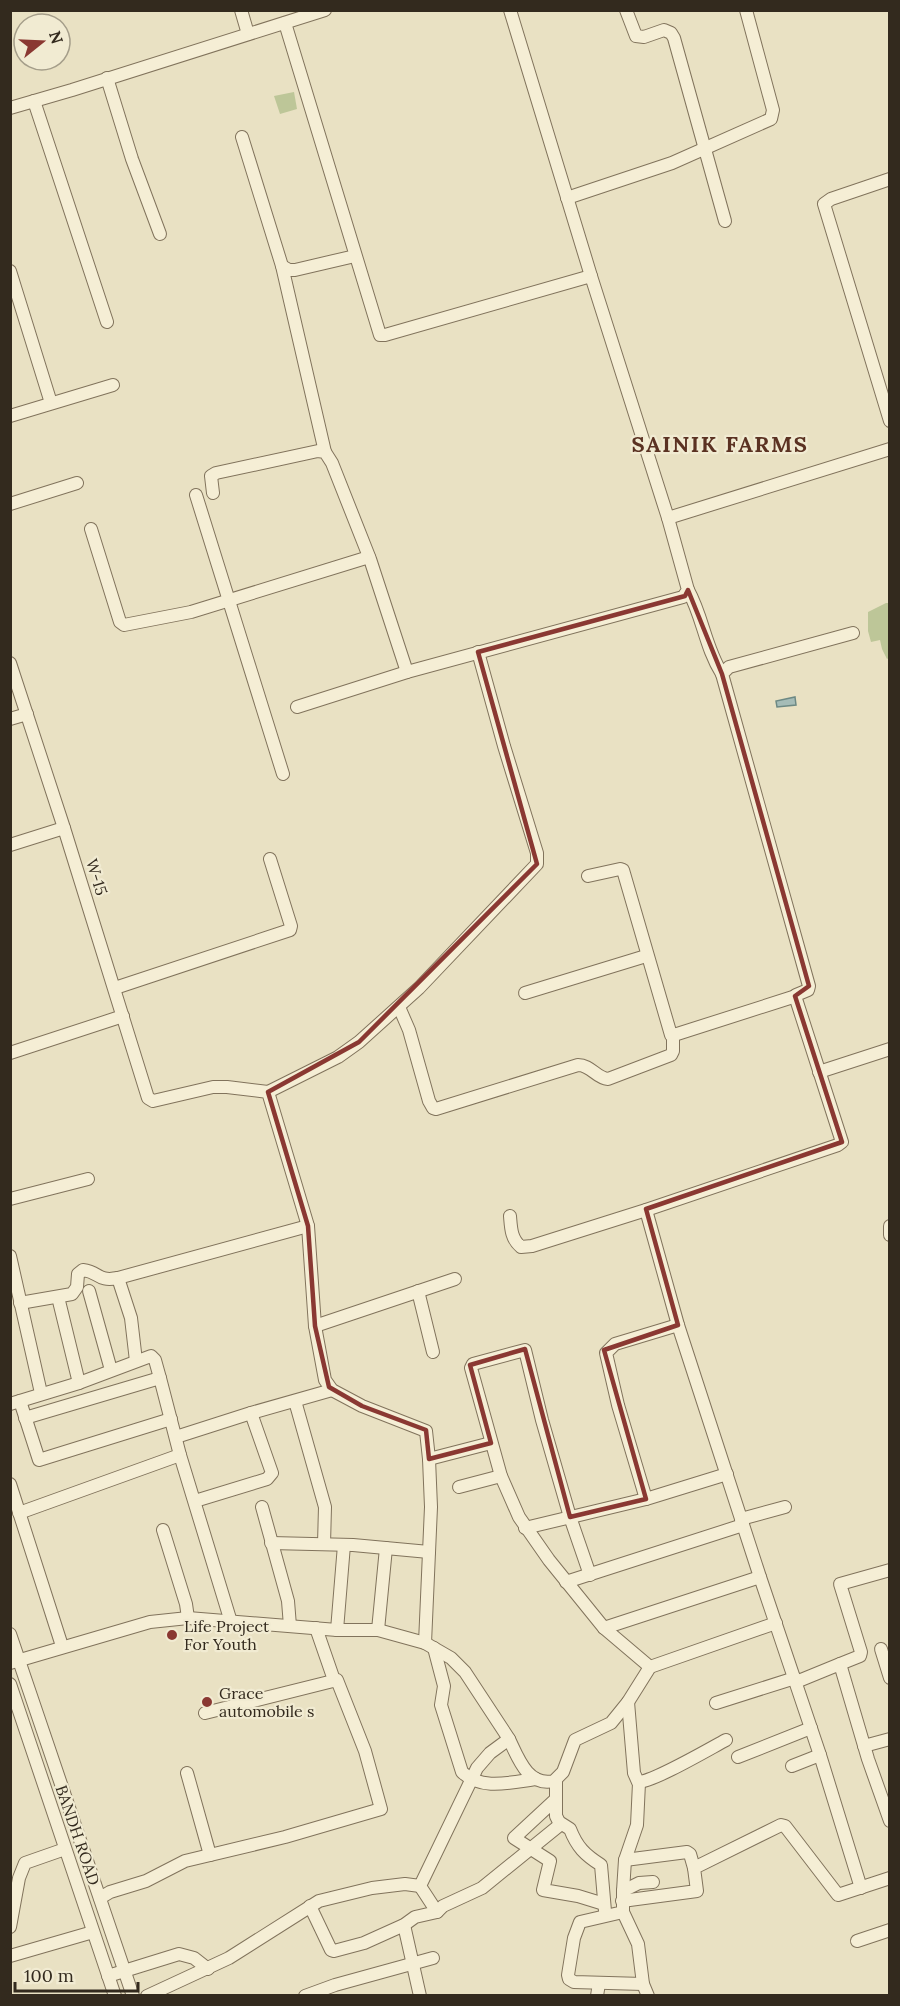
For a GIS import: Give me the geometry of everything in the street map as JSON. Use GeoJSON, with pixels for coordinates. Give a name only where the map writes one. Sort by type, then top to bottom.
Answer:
{"type":"FeatureCollection","features":[{"type":"Feature","properties":{"kind":"street"},"geometry":{"type":"LineString","coordinates":[[241,10],[248,34]]}},
{"type":"Feature","properties":{"kind":"street"},"geometry":{"type":"LineString","coordinates":[[10,108],[325,10]]}},
{"type":"Feature","properties":{"kind":"street"},"geometry":{"type":"LineString","coordinates":[[510,10],[668,518],[688,590],[695,603],[712,658],[722,674],[809,986],[808,990],[796,996],[673,1035]]}},
{"type":"Feature","properties":{"kind":"street"},"geometry":{"type":"LineString","coordinates":[[626,10],[636,36],[644,37],[660,30],[671,33],[725,221]]}},
{"type":"Feature","properties":{"kind":"street"},"geometry":{"type":"LineString","coordinates":[[567,198],[654,170],[705,150],[766,122],[773,115],[746,10]]}},
{"type":"Feature","properties":{"kind":"street"},"geometry":{"type":"LineString","coordinates":[[285,23],[378,331],[382,336],[591,276]]}},
{"type":"Feature","properties":{"kind":"street"},"geometry":{"type":"LineString","coordinates":[[107,78],[132,159],[160,234]]}},
{"type":"Feature","properties":{"kind":"street"},"geometry":{"type":"LineString","coordinates":[[34,101],[107,322]]}},
{"type":"Feature","properties":{"kind":"street"},"geometry":{"type":"LineString","coordinates":[[242,137],[282,266],[325,452],[332,463],[369,557],[407,672]]}},
{"type":"Feature","properties":{"kind":"street"},"geometry":{"type":"LineString","coordinates":[[890,178],[831,199],[825,202],[824,207],[890,421]]}},
{"type":"Feature","properties":{"kind":"street"},"geometry":{"type":"LineString","coordinates":[[282,266],[296,270],[355,256]]}},
{"type":"Feature","properties":{"kind":"street"},"geometry":{"type":"LineString","coordinates":[[10,271],[51,403]]}},
{"type":"Feature","properties":{"kind":"street"},"geometry":{"type":"LineString","coordinates":[[10,416],[113,385]]}},
{"type":"Feature","properties":{"kind":"street"},"geometry":{"type":"LineString","coordinates":[[668,518],[890,449]]}},
{"type":"Feature","properties":{"kind":"street"},"geometry":{"type":"LineString","coordinates":[[213,493],[211,476],[216,473],[318,451],[325,452]]}},
{"type":"Feature","properties":{"kind":"street"},"geometry":{"type":"LineString","coordinates":[[10,504],[78,483]]}},
{"type":"Feature","properties":{"kind":"street"},"geometry":{"type":"LineString","coordinates":[[196,495],[283,774]]}},
{"type":"Feature","properties":{"kind":"street"},"geometry":{"type":"LineString","coordinates":[[91,530],[120,622],[124,625],[165,618],[229,601],[369,557]]}},
{"type":"Feature","properties":{"kind":"street"},"geometry":{"type":"LineString","coordinates":[[297,707],[407,672],[683,597],[688,590]]}},
{"type":"Feature","properties":{"kind":"street"},"geometry":{"type":"LineString","coordinates":[[722,674],[729,667],[853,633]]}},
{"type":"Feature","properties":{"kind":"street"},"geometry":{"type":"LineString","coordinates":[[478,652],[537,853],[537,864],[529,875],[399,1007],[344,1053],[268,1092],[308,1226],[315,1326],[325,1380],[332,1390],[362,1406],[424,1429],[427,1436],[431,1507],[430,1645],[444,1686],[441,1705],[459,1766],[471,1780],[499,1784],[536,1779]]}},
{"type":"Feature","properties":{"kind":"street","name":"W-15"},"geometry":{"type":"LineString","coordinates":[[10,663],[115,988],[148,1098],[151,1101],[213,1087],[268,1092]]}},
{"type":"Feature","properties":{"kind":"street"},"geometry":{"type":"LineString","coordinates":[[10,719],[27,714]]}},
{"type":"Feature","properties":{"kind":"street"},"geometry":{"type":"LineString","coordinates":[[10,845],[64,828]]}},
{"type":"Feature","properties":{"kind":"street"},"geometry":{"type":"LineString","coordinates":[[115,988],[290,930],[291,926],[270,859]]}},
{"type":"Feature","properties":{"kind":"street"},"geometry":{"type":"LineString","coordinates":[[399,1007],[409,1030],[431,1106],[436,1109],[578,1065],[589,1067],[600,1078],[608,1079],[671,1055],[673,1035],[670,1034],[622,870],[588,876]]}},
{"type":"Feature","properties":{"kind":"street"},"geometry":{"type":"LineString","coordinates":[[525,993],[646,956]]}},
{"type":"Feature","properties":{"kind":"street"},"geometry":{"type":"LineString","coordinates":[[510,1216],[513,1238],[516,1243],[525,1247],[646,1210],[840,1144],[842,1139],[796,996]]}},
{"type":"Feature","properties":{"kind":"street"},"geometry":{"type":"LineString","coordinates":[[10,1053],[123,1016]]}},
{"type":"Feature","properties":{"kind":"street"},"geometry":{"type":"LineString","coordinates":[[819,1072],[890,1049]]}},
{"type":"Feature","properties":{"kind":"street"},"geometry":{"type":"LineString","coordinates":[[10,1199],[88,1179]]}},
{"type":"Feature","properties":{"kind":"street"},"geometry":{"type":"LineString","coordinates":[[646,1210],[678,1325],[796,1680],[861,1888]]}},
{"type":"Feature","properties":{"kind":"street"},"geometry":{"type":"LineString","coordinates":[[17,1310],[74,1293],[78,1274],[83,1270],[105,1280],[118,1278],[308,1226]]}},
{"type":"Feature","properties":{"kind":"street"},"geometry":{"type":"LineString","coordinates":[[890,1226],[890,1234]]}},
{"type":"Feature","properties":{"kind":"street"},"geometry":{"type":"LineString","coordinates":[[10,1256],[17,1310],[41,1393]]}},
{"type":"Feature","properties":{"kind":"street"},"geometry":{"type":"LineString","coordinates":[[118,1278],[131,1318],[136,1360]]}},
{"type":"Feature","properties":{"kind":"street"},"geometry":{"type":"LineString","coordinates":[[315,1326],[455,1279]]}},
{"type":"Feature","properties":{"kind":"street"},"geometry":{"type":"LineString","coordinates":[[89,1291],[111,1370]]}},
{"type":"Feature","properties":{"kind":"street"},"geometry":{"type":"LineString","coordinates":[[418,1292],[433,1353]]}},
{"type":"Feature","properties":{"kind":"street"},"geometry":{"type":"LineString","coordinates":[[58,1297],[79,1383]]}},
{"type":"Feature","properties":{"kind":"street"},"geometry":{"type":"LineString","coordinates":[[646,1499],[609,1371],[606,1353],[615,1344],[678,1325]]}},
{"type":"Feature","properties":{"kind":"street"},"geometry":{"type":"LineString","coordinates":[[590,1575],[570,1517],[524,1350],[471,1366],[501,1476],[525,1528],[604,1628],[650,1668]]}},
{"type":"Feature","properties":{"kind":"street"},"geometry":{"type":"LineString","coordinates":[[171,1419],[40,1460],[37,1458],[25,1419],[15,1402],[79,1383],[136,1360],[151,1356],[155,1360],[176,1437],[180,1455],[231,1622]]}},
{"type":"Feature","properties":{"kind":"street"},"geometry":{"type":"LineString","coordinates":[[25,1419],[160,1378]]}},
{"type":"Feature","properties":{"kind":"street"},"geometry":{"type":"LineString","coordinates":[[176,1437],[332,1390]]}},
{"type":"Feature","properties":{"kind":"street"},"geometry":{"type":"LineString","coordinates":[[295,1401],[325,1507],[324,1544]]}},
{"type":"Feature","properties":{"kind":"street"},"geometry":{"type":"LineString","coordinates":[[195,1501],[267,1479],[272,1473],[251,1413]]}},
{"type":"Feature","properties":{"kind":"street"},"geometry":{"type":"LineString","coordinates":[[429,1459],[491,1443]]}},
{"type":"Feature","properties":{"kind":"street"},"geometry":{"type":"LineString","coordinates":[[19,1513],[180,1455]]}},
{"type":"Feature","properties":{"kind":"street"},"geometry":{"type":"LineString","coordinates":[[525,1528],[646,1499],[727,1474]]}},
{"type":"Feature","properties":{"kind":"street"},"geometry":{"type":"LineString","coordinates":[[459,1487],[501,1476]]}},
{"type":"Feature","properties":{"kind":"street"},"geometry":{"type":"LineString","coordinates":[[10,1484],[62,1646]]}},
{"type":"Feature","properties":{"kind":"street"},"geometry":{"type":"LineString","coordinates":[[262,1507],[288,1601],[290,1626]]}},
{"type":"Feature","properties":{"kind":"street"},"geometry":{"type":"LineString","coordinates":[[566,1582],[785,1507]]}},
{"type":"Feature","properties":{"kind":"street"},"geometry":{"type":"LineString","coordinates":[[163,1530],[186,1604],[188,1618]]}},
{"type":"Feature","properties":{"kind":"street"},"geometry":{"type":"LineString","coordinates":[[271,1543],[344,1545],[429,1552]]}},
{"type":"Feature","properties":{"kind":"street"},"geometry":{"type":"LineString","coordinates":[[337,1630],[344,1545]]}},
{"type":"Feature","properties":{"kind":"street"},"geometry":{"type":"LineString","coordinates":[[378,1630],[386,1548]]}},
{"type":"Feature","properties":{"kind":"street"},"geometry":{"type":"LineString","coordinates":[[716,1703],[796,1680],[860,1656],[861,1652],[840,1584],[890,1570]]}},
{"type":"Feature","properties":{"kind":"street"},"geometry":{"type":"LineString","coordinates":[[604,1628],[760,1577]]}},
{"type":"Feature","properties":{"kind":"street"},"geometry":{"type":"LineString","coordinates":[[15,1661],[150,1622],[188,1618],[337,1630],[378,1630],[430,1645],[451,1658],[465,1672],[510,1739],[520,1763],[529,1775],[549,1782],[555,1780],[563,1772],[576,1740],[609,1725],[628,1702],[650,1668],[776,1623]]}},
{"type":"Feature","properties":{"kind":"street"},"geometry":{"type":"LineString","coordinates":[[100,1898],[110,1892],[146,1881],[180,1863],[285,1837],[381,1809],[372,1771],[358,1732],[338,1682],[334,1680],[316,1628]]}},
{"type":"Feature","properties":{"kind":"street"},"geometry":{"type":"LineString","coordinates":[[10,1635],[15,1661],[133,1995]]}},
{"type":"Feature","properties":{"kind":"street"},"geometry":{"type":"LineString","coordinates":[[880,1649],[890,1678]]}},
{"type":"Feature","properties":{"kind":"street"},"geometry":{"type":"LineString","coordinates":[[840,1664],[864,1746],[890,1821]]}},
{"type":"Feature","properties":{"kind":"street"},"geometry":{"type":"LineString","coordinates":[[205,1713],[334,1680]]}},
{"type":"Feature","properties":{"kind":"street","name":"BANDH ROAD"},"geometry":{"type":"LineString","coordinates":[[10,1684],[13,1703],[115,1995]]}},
{"type":"Feature","properties":{"kind":"street"},"geometry":{"type":"LineString","coordinates":[[625,1860],[687,1852],[694,1869],[697,1890],[623,1901],[581,1921],[568,1975],[569,1979],[574,1982],[598,1989],[645,1990],[638,1944],[623,1901],[625,1860],[637,1825],[639,1783],[633,1773],[628,1702]]}},
{"type":"Feature","properties":{"kind":"street"},"geometry":{"type":"LineString","coordinates":[[738,1757],[811,1728]]}},
{"type":"Feature","properties":{"kind":"street"},"geometry":{"type":"LineString","coordinates":[[420,1886],[471,1780],[486,1757],[510,1739]]}},
{"type":"Feature","properties":{"kind":"street"},"geometry":{"type":"LineString","coordinates":[[864,1746],[890,1739]]}},
{"type":"Feature","properties":{"kind":"street"},"geometry":{"type":"LineString","coordinates":[[639,1783],[726,1740]]}},
{"type":"Feature","properties":{"kind":"street"},"geometry":{"type":"LineString","coordinates":[[792,1766],[820,1755]]}},
{"type":"Feature","properties":{"kind":"street"},"geometry":{"type":"LineString","coordinates":[[187,1773],[210,1855]]}},
{"type":"Feature","properties":{"kind":"street"},"geometry":{"type":"LineString","coordinates":[[555,1780],[556,1816],[561,1824],[570,1828],[580,1850],[601,1865],[605,1910]]}},
{"type":"Feature","properties":{"kind":"street"},"geometry":{"type":"LineString","coordinates":[[555,1800],[514,1838],[550,1861],[543,1890],[578,1896],[605,1910]]}},
{"type":"Feature","properties":{"kind":"street"},"geometry":{"type":"LineString","coordinates":[[310,1906],[334,1951],[364,1943],[404,1925],[415,1917],[437,1912],[443,1906],[482,1888],[509,1865],[532,1850],[561,1824]]}},
{"type":"Feature","properties":{"kind":"street"},"geometry":{"type":"LineString","coordinates":[[694,1869],[783,1825],[836,1894],[841,1895],[890,1878]]}},
{"type":"Feature","properties":{"kind":"street"},"geometry":{"type":"LineString","coordinates":[[10,1927],[19,1878],[25,1863],[65,1849]]}},
{"type":"Feature","properties":{"kind":"street"},"geometry":{"type":"LineString","coordinates":[[73,1871],[89,1866]]}},
{"type":"Feature","properties":{"kind":"street"},"geometry":{"type":"LineString","coordinates":[[623,1901],[639,1883],[653,1882]]}},
{"type":"Feature","properties":{"kind":"street"},"geometry":{"type":"LineString","coordinates":[[147,1995],[208,1969],[245,1949],[325,1898],[405,1884],[420,1886],[437,1912]]}},
{"type":"Feature","properties":{"kind":"street"},"geometry":{"type":"LineString","coordinates":[[404,1925],[420,1995]]}},
{"type":"Feature","properties":{"kind":"street"},"geometry":{"type":"LineString","coordinates":[[857,1941],[890,1930]]}},
{"type":"Feature","properties":{"kind":"street"},"geometry":{"type":"LineString","coordinates":[[10,1956],[93,1932]]}},
{"type":"Feature","properties":{"kind":"street"},"geometry":{"type":"LineString","coordinates":[[108,1976],[179,1954],[194,1958],[208,1969]]}},
{"type":"Feature","properties":{"kind":"street"},"geometry":{"type":"LineString","coordinates":[[305,1995],[335,1984],[433,1958]]}},
{"type":"Feature","properties":{"kind":"highlighted area"},"geometry":{"type":"Polygon","coordinates":[[[688,590],[722,674],[809,986],[795,996],[842,1142],[646,1209],[678,1325],[604,1350],[646,1499],[570,1517],[525,1349],[470,1365],[491,1443],[429,1459],[426,1430],[362,1406],[329,1387],[315,1326],[308,1226],[268,1092],[359,1042],[537,864],[478,652],[685,596],[688,590]]]}},
{"type":"Feature","properties":{"kind":"green space"},"geometry":{"type":"Polygon","coordinates":[[[294,92],[297,109],[280,114],[274,96],[294,92]]]}},
{"type":"Feature","properties":{"kind":"green space"},"geometry":{"type":"Polygon","coordinates":[[[890,603],[890,657],[887,659],[880,640],[871,642],[868,631],[868,612],[890,603]]]}},
{"type":"Feature","properties":{"kind":"water"},"geometry":{"type":"Polygon","coordinates":[[[795,697],[796,705],[777,707],[776,701],[795,697]]]}},
{"type":"Feature","properties":{"kind":"place","name":"Life Project For Youth"},"geometry":{"type":"Point","coordinates":[172,1635]}},
{"type":"Feature","properties":{"kind":"place","name":"Grace automobile s"},"geometry":{"type":"Point","coordinates":[207,1702]}},
{"type":"Feature","properties":{"kind":"district","name":"SAINIK FARMS"},"geometry":{"type":"Point","coordinates":[720,444]}}]}
